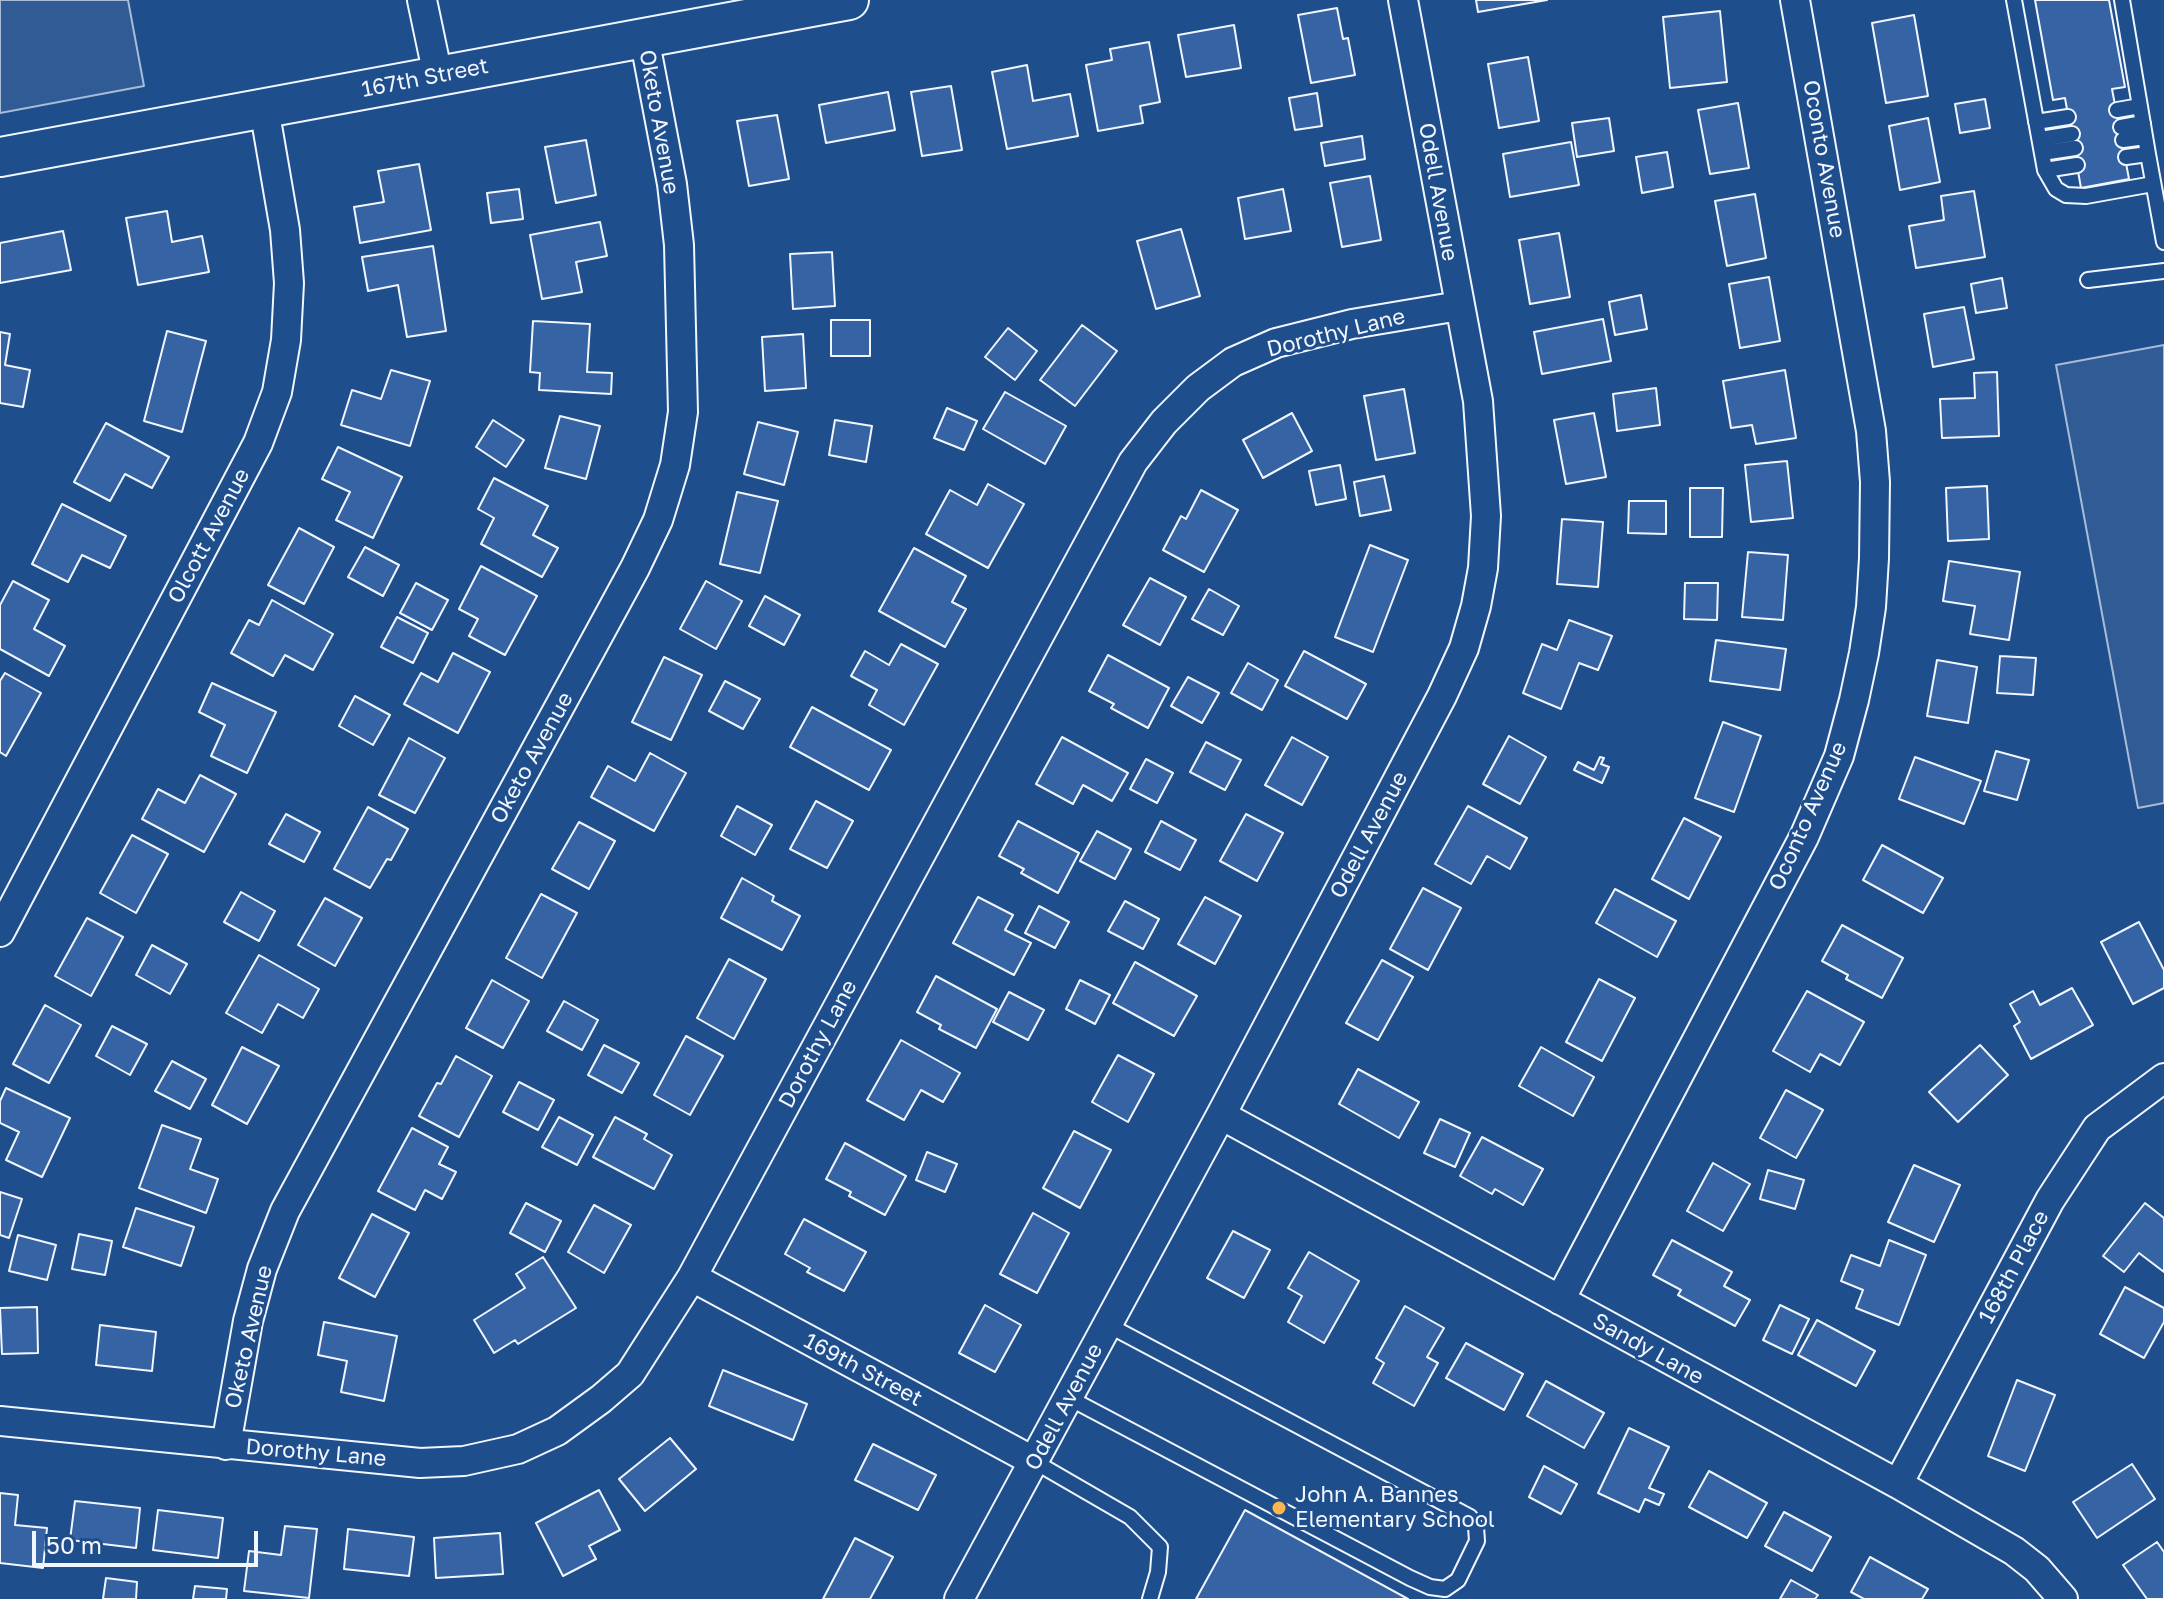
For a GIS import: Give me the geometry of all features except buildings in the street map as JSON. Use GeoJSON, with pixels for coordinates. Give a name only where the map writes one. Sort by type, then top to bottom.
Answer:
{"type":"FeatureCollection","features":[{"type":"Feature","properties":{"kind":"street"},"geometry":{"type":"LineString","coordinates":[[422,0],[438,76]]}},
{"type":"Feature","properties":{"kind":"street","name":"167th Street"},"geometry":{"type":"LineString","coordinates":[[0,157],[849,0]]}},
{"type":"Feature","properties":{"kind":"street","name":"Odell Avenue"},"geometry":{"type":"LineString","coordinates":[[959,1599],[1221,1115],[1442,696],[1464,648],[1472,620],[1483,568],[1486,516],[1478,401],[1403,0]]}},
{"type":"Feature","properties":{"kind":"street","name":"Oconto Avenue"},"geometry":{"type":"LineString","coordinates":[[1560,1300],[1804,837],[1839,756],[1864,653],[1874,558],[1875,482],[1871,431],[1795,0]]}},
{"type":"Feature","properties":{"kind":"street","name":"Oketo Avenue"},"geometry":{"type":"LineString","coordinates":[[226,1445],[248,1321],[262,1269],[285,1211],[635,568],[658,520],[675,465],[683,412],[679,245],[672,184],[644,37]]}},
{"type":"Feature","properties":{"kind":"street","name":"Olcott Avenue"},"geometry":{"type":"LineString","coordinates":[[0,932],[258,443],[277,392],[286,340],[289,283],[285,230],[264,108]]}},
{"type":"Feature","properties":{"kind":"street","name":"Dorothy Lane"},"geometry":{"type":"LineString","coordinates":[[0,1421],[420,1463],[464,1461],[518,1449],[557,1431],[630,1374],[692,1277],[1133,462],[1164,422],[1198,388],[1233,362],[1276,343],[1352,324],[1459,306]]}},
{"type":"Feature","properties":{"kind":"street","name":"168th Place"},"geometry":{"type":"LineString","coordinates":[[1898,1484],[2050,1200],[2097,1128],[2164,1078]]}},
{"type":"Feature","properties":{"kind":"street","name":"Sandy Lane"},"geometry":{"type":"LineString","coordinates":[[1221,1115],[1898,1484],[2014,1551],[2037,1569],[2063,1599]]}},
{"type":"Feature","properties":{"kind":"street","name":"169th Street"},"geometry":{"type":"LineString","coordinates":[[692,1277],[1035,1462]]}},
{"type":"Feature","properties":{"kind":"lane"},"geometry":{"type":"LineString","coordinates":[[2014,0],[2045,170],[2056,189],[2066,195],[2086,196],[2153,184]]}},
{"type":"Feature","properties":{"kind":"lane"},"geometry":{"type":"LineString","coordinates":[[2122,0],[2164,242]]}},
{"type":"Feature","properties":{"kind":"lane"},"geometry":{"type":"LineString","coordinates":[[2117,110],[2140,106]]}},
{"type":"Feature","properties":{"kind":"lane"},"geometry":{"type":"LineString","coordinates":[[2036,122],[2068,117]]}},
{"type":"Feature","properties":{"kind":"lane"},"geometry":{"type":"LineString","coordinates":[[2122,133],[2144,130]]}},
{"type":"Feature","properties":{"kind":"lane"},"geometry":{"type":"LineString","coordinates":[[2041,146],[2074,141]]}},
{"type":"Feature","properties":{"kind":"lane"},"geometry":{"type":"LineString","coordinates":[[2126,157],[2148,154]]}},
{"type":"Feature","properties":{"kind":"lane"},"geometry":{"type":"LineString","coordinates":[[2045,170],[2077,165]]}},
{"type":"Feature","properties":{"kind":"lane"},"geometry":{"type":"LineString","coordinates":[[2088,280],[2164,271]]}},
{"type":"Feature","properties":{"kind":"lane"},"geometry":{"type":"LineString","coordinates":[[1069,1398],[1410,1578],[1430,1587],[1445,1589],[1458,1580],[1477,1541],[1476,1527],[1470,1517],[1108,1325]]}},
{"type":"Feature","properties":{"kind":"lane"},"geometry":{"type":"LineString","coordinates":[[1035,1462],[1130,1517],[1160,1547],[1158,1572],[1150,1599]]}},
{"type":"Feature","properties":{"kind":"shaded area"},"geometry":{"type":"Polygon","coordinates":[[[0,0],[128,0],[144,86],[0,113],[0,0]]]}},
{"type":"Feature","properties":{"kind":"shaded area"},"geometry":{"type":"Polygon","coordinates":[[[2164,345],[2164,803],[2138,808],[2056,365],[2164,345]]]}},
{"type":"Feature","properties":{"kind":"place","name":"John A. Bannes Elementary School"},"geometry":{"type":"Point","coordinates":[1279,1508]}}]}
